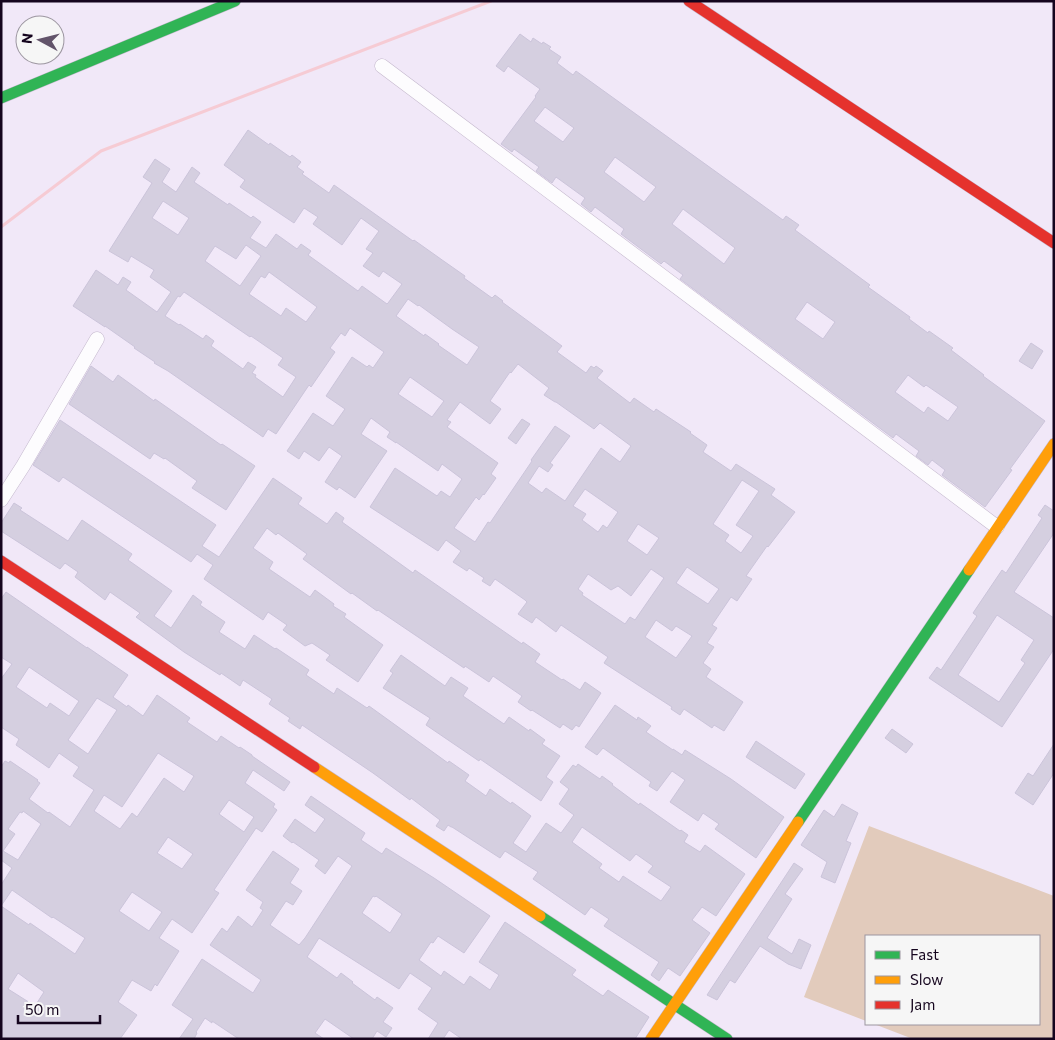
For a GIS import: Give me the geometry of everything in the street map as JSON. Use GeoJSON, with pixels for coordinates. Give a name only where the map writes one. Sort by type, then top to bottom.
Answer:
{"type":"FeatureCollection","features":[{"type":"Feature","properties":{"kind":"main road"},"geometry":{"type":"LineString","coordinates":[[1,98],[234,1]]}},
{"type":"Feature","properties":{"kind":"main road"},"geometry":{"type":"LineString","coordinates":[[689,1],[1054,243]]}},
{"type":"Feature","properties":{"kind":"main road"},"geometry":{"type":"LineString","coordinates":[[651,1039],[1054,444]]}},
{"type":"Feature","properties":{"kind":"main road"},"geometry":{"type":"LineString","coordinates":[[1,561],[727,1039]]}},
{"type":"Feature","properties":{"kind":"street"},"geometry":{"type":"LineString","coordinates":[[382,66],[997,527]]}},
{"type":"Feature","properties":{"kind":"street"},"geometry":{"type":"LineString","coordinates":[[1,500],[97,339]]}},
{"type":"Feature","properties":{"kind":"shaded area"},"geometry":{"type":"Polygon","coordinates":[[[869,826],[1054,896],[1054,1039],[913,1039],[877,1025],[1040,1025],[1040,935],[865,935],[865,1021],[804,997],[869,826]]]}},
{"type":"Feature","properties":{"kind":"building"},"geometry":{"type":"Polygon","coordinates":[[[520,34],[531,42],[533,38],[551,47],[549,49],[561,57],[557,63],[573,75],[576,71],[783,220],[786,216],[799,225],[795,230],[870,285],[868,287],[910,317],[909,319],[953,348],[951,350],[983,376],[1045,421],[985,507],[942,475],[945,470],[932,460],[928,465],[916,456],[919,451],[896,434],[893,438],[680,279],[683,275],[664,261],[661,264],[621,234],[624,229],[595,207],[591,212],[581,204],[585,198],[556,177],[552,183],[536,171],[539,167],[514,149],[512,152],[501,144],[540,89],[508,66],[504,72],[496,66],[520,34]],[[545,107],[534,121],[563,142],[574,128],[545,107]],[[615,157],[604,172],[644,202],[656,187],[615,157]],[[683,209],[672,224],[724,264],[735,248],[683,209]],[[807,302],[795,319],[823,339],[835,322],[807,302]],[[908,375],[895,392],[924,413],[928,407],[948,421],[958,407],[908,375]]]}},
{"type":"Feature","properties":{"kind":"building"},"geometry":{"type":"Polygon","coordinates":[[[248,130],[290,157],[292,155],[301,162],[297,167],[304,172],[302,174],[329,193],[334,185],[465,276],[464,278],[492,298],[495,295],[562,346],[557,352],[586,373],[591,366],[594,368],[596,366],[603,371],[597,378],[630,403],[634,398],[654,412],[656,409],[707,445],[703,452],[731,471],[736,464],[775,489],[771,495],[795,512],[767,546],[746,576],[752,579],[737,601],[731,597],[712,625],[717,628],[707,643],[714,647],[703,663],[711,669],[706,677],[743,702],[724,731],[714,725],[712,728],[684,709],[680,715],[671,709],[672,707],[604,663],[608,657],[561,625],[556,632],[536,617],[532,623],[518,614],[527,602],[495,579],[490,586],[482,581],[484,578],[469,568],[467,571],[453,562],[461,551],[446,540],[438,551],[370,507],[395,468],[437,496],[441,491],[450,497],[462,479],[442,464],[438,471],[387,437],[390,432],[371,418],[361,434],[387,451],[355,498],[339,487],[337,490],[325,482],[342,456],[329,447],[319,461],[304,451],[299,459],[287,451],[313,413],[333,426],[345,409],[326,396],[352,357],[367,367],[369,365],[373,368],[384,352],[350,328],[345,336],[341,333],[330,348],[335,352],[311,387],[309,385],[276,434],[268,429],[263,437],[154,363],[105,326],[73,306],[96,270],[118,285],[123,277],[131,282],[126,290],[157,312],[171,292],[150,277],[154,270],[131,256],[128,262],[109,251],[152,183],[143,177],[155,159],[170,169],[162,182],[176,192],[192,167],[200,173],[194,182],[228,205],[229,203],[251,218],[253,216],[261,222],[250,238],[266,248],[276,234],[297,249],[301,244],[311,251],[308,255],[358,291],[362,286],[388,303],[402,284],[383,271],[379,277],[363,266],[373,253],[366,249],[379,231],[361,218],[342,245],[313,224],[318,217],[304,208],[294,223],[240,187],[245,180],[224,165],[248,130]],[[163,201],[152,218],[178,235],[189,218],[163,201]],[[246,245],[236,259],[215,246],[205,261],[240,286],[261,256],[246,245]],[[269,272],[265,278],[261,276],[249,294],[281,316],[286,308],[306,322],[317,307],[269,272]],[[184,292],[180,297],[178,296],[165,316],[203,339],[206,335],[214,341],[211,346],[243,369],[248,362],[256,367],[252,373],[256,375],[255,377],[283,397],[296,377],[278,365],[283,358],[184,292]],[[408,299],[396,316],[424,336],[425,334],[467,365],[479,347],[408,299]],[[518,364],[510,372],[490,401],[501,409],[490,424],[460,402],[447,420],[451,422],[447,427],[498,463],[491,474],[496,478],[479,500],[476,497],[454,528],[475,542],[488,522],[490,523],[555,426],[570,436],[550,463],[553,465],[548,472],[539,466],[528,483],[542,493],[546,488],[565,501],[601,448],[620,462],[631,446],[600,423],[594,429],[544,395],[549,388],[518,364]],[[410,377],[398,394],[432,417],[444,401],[410,377]],[[742,480],[713,524],[729,535],[725,541],[741,553],[753,536],[736,525],[759,491],[742,480]],[[585,489],[573,506],[586,514],[582,520],[598,532],[603,525],[607,528],[618,512],[585,489]],[[638,524],[627,541],[647,555],[659,538],[638,524]],[[687,567],[676,583],[708,604],[719,589],[687,567]],[[651,569],[631,596],[618,586],[611,590],[588,574],[578,589],[583,593],[582,595],[625,624],[630,617],[635,620],[664,578],[651,569]],[[656,620],[645,637],[676,658],[692,636],[676,626],[672,631],[656,620]]]}},
{"type":"Feature","properties":{"kind":"building"},"geometry":{"type":"Polygon","coordinates":[[[1031,343],[1043,351],[1032,369],[1019,361],[1031,343]]]}},
{"type":"Feature","properties":{"kind":"building"},"geometry":{"type":"Polygon","coordinates":[[[91,366],[113,382],[118,375],[154,401],[155,399],[255,466],[226,510],[192,488],[197,481],[165,458],[154,453],[150,459],[69,404],[91,366]]]}},
{"type":"Feature","properties":{"kind":"building"},"geometry":{"type":"Polygon","coordinates":[[[522,419],[530,424],[516,444],[508,438],[522,419]]]}},
{"type":"Feature","properties":{"kind":"building"},"geometry":{"type":"Polygon","coordinates":[[[60,420],[216,525],[202,546],[219,557],[273,478],[302,498],[298,504],[327,524],[336,512],[344,518],[342,522],[413,573],[415,570],[522,644],[523,642],[540,654],[535,662],[562,680],[580,690],[585,682],[601,693],[579,727],[576,725],[572,730],[563,724],[560,728],[518,702],[522,696],[493,676],[489,682],[465,666],[464,668],[351,594],[303,559],[307,554],[278,533],[276,535],[267,528],[253,548],[273,562],[269,569],[310,597],[315,590],[334,604],[333,606],[346,614],[344,617],[383,645],[358,682],[326,660],[330,655],[312,643],[305,646],[283,630],[287,625],[268,612],[263,620],[204,579],[213,565],[197,554],[191,562],[63,477],[59,482],[33,465],[60,420]]]}},
{"type":"Feature","properties":{"kind":"building"},"geometry":{"type":"Polygon","coordinates":[[[14,503],[22,508],[20,510],[68,541],[82,520],[132,554],[128,560],[172,591],[154,616],[171,628],[193,595],[202,602],[200,605],[225,622],[219,632],[245,649],[254,635],[309,670],[306,675],[334,694],[337,688],[367,708],[369,706],[448,763],[449,761],[469,775],[465,781],[486,796],[490,789],[531,816],[513,843],[526,852],[546,823],[561,833],[574,815],[559,804],[569,789],[560,782],[573,765],[576,767],[578,764],[600,779],[602,776],[639,805],[640,803],[688,835],[684,842],[700,852],[705,845],[745,874],[716,916],[702,907],[692,920],[710,933],[680,976],[668,968],[659,981],[651,975],[659,962],[604,926],[609,919],[591,907],[585,915],[533,879],[538,872],[505,851],[500,858],[448,825],[444,831],[436,826],[440,820],[411,798],[410,800],[302,725],[300,729],[288,721],[290,718],[269,704],[272,699],[243,680],[240,686],[184,652],[136,617],[140,613],[110,592],[105,600],[75,577],[78,572],[65,563],[60,569],[1,531],[1,523],[14,503]],[[582,827],[572,842],[602,864],[599,868],[619,882],[623,876],[661,901],[671,887],[648,872],[653,866],[636,854],[630,861],[582,827]]]}},
{"type":"Feature","properties":{"kind":"building"},"geometry":{"type":"Polygon","coordinates":[[[1045,505],[1054,511],[1054,533],[1014,592],[1054,618],[1054,649],[1002,727],[929,678],[937,667],[941,670],[977,616],[973,613],[1002,570],[1006,573],[1042,518],[1038,515],[1045,505]],[[997,615],[958,675],[999,702],[1025,663],[1021,660],[1034,640],[997,615]]]}},
{"type":"Feature","properties":{"kind":"building"},"geometry":{"type":"Polygon","coordinates":[[[6,592],[128,675],[113,697],[127,707],[128,705],[143,716],[157,695],[190,718],[187,722],[217,742],[221,736],[290,782],[284,791],[253,770],[245,783],[275,804],[273,807],[277,810],[262,832],[256,828],[214,890],[219,893],[192,933],[172,919],[159,938],[179,951],[157,986],[155,984],[151,991],[132,980],[118,1002],[137,1015],[120,1039],[1,1039],[1,906],[1,885],[12,868],[1,860],[1,767],[5,761],[9,763],[10,761],[38,780],[40,783],[29,799],[70,827],[94,790],[73,776],[79,767],[59,753],[49,768],[16,745],[19,739],[1,727],[1,679],[12,664],[1,657],[1,599],[6,592]],[[29,667],[16,687],[47,708],[50,703],[69,716],[79,701],[29,667]],[[97,698],[68,740],[88,754],[117,710],[97,698]],[[158,753],[122,807],[104,795],[94,811],[120,829],[132,813],[137,817],[164,778],[184,792],[194,776],[158,753]],[[229,800],[219,814],[244,832],[254,817],[229,800]],[[23,811],[22,813],[20,812],[8,829],[15,834],[3,851],[18,860],[41,824],[23,811]],[[168,837],[157,853],[182,869],[193,854],[168,837]],[[12,890],[1,906],[29,925],[30,923],[75,954],[85,938],[12,890]],[[132,892],[119,911],[149,931],[162,912],[132,892]],[[18,973],[8,989],[35,1006],[44,992],[18,973]]]}},
{"type":"Feature","properties":{"kind":"building"},"geometry":{"type":"Polygon","coordinates":[[[401,655],[445,686],[451,677],[468,688],[463,696],[504,724],[509,717],[545,740],[542,744],[560,756],[546,777],[553,782],[541,801],[426,725],[430,718],[383,688],[393,673],[390,671],[401,655]]]}},
{"type":"Feature","properties":{"kind":"building"},"geometry":{"type":"Polygon","coordinates":[[[615,705],[637,720],[638,717],[651,726],[646,732],[673,750],[682,755],[685,750],[731,779],[784,817],[756,858],[715,829],[719,824],[703,813],[698,821],[670,802],[685,780],[672,771],[657,791],[649,786],[651,782],[603,748],[597,755],[585,747],[615,705]]]}},
{"type":"Feature","properties":{"kind":"building"},"geometry":{"type":"Polygon","coordinates":[[[892,729],[913,744],[906,753],[885,738],[892,729]]]}},
{"type":"Feature","properties":{"kind":"building"},"geometry":{"type":"Polygon","coordinates":[[[756,741],[805,774],[795,789],[746,757],[756,741]]]}},
{"type":"Feature","properties":{"kind":"building"},"geometry":{"type":"Polygon","coordinates":[[[1054,744],[1054,773],[1033,805],[1015,793],[1028,773],[1033,776],[1054,744]]]}},
{"type":"Feature","properties":{"kind":"building"},"geometry":{"type":"Polygon","coordinates":[[[311,796],[365,833],[361,840],[382,854],[386,848],[490,916],[464,953],[438,936],[433,943],[431,942],[419,960],[441,976],[444,971],[464,985],[470,976],[490,990],[499,975],[479,962],[505,922],[576,970],[572,975],[603,996],[608,990],[649,1017],[635,1039],[462,1039],[449,1030],[443,1039],[428,1039],[438,1023],[418,1009],[432,988],[410,973],[399,989],[319,938],[307,957],[337,978],[341,973],[375,1000],[377,997],[393,1008],[383,1022],[392,1028],[386,1037],[377,1031],[372,1039],[354,1039],[325,1019],[315,1033],[324,1039],[239,1039],[205,1018],[194,1039],[179,1039],[193,1019],[172,1005],[202,959],[253,993],[261,980],[210,945],[222,928],[227,932],[238,916],[252,927],[263,910],[260,908],[263,902],[246,890],[273,851],[299,869],[290,883],[302,891],[293,905],[286,901],[270,925],[299,945],[352,866],[338,856],[325,874],[315,866],[319,860],[283,836],[295,819],[315,833],[325,819],[305,805],[311,796]],[[373,896],[362,913],[390,933],[402,914],[373,896]]]}},
{"type":"Feature","properties":{"kind":"building"},"geometry":{"type":"Polygon","coordinates":[[[842,804],[858,813],[846,841],[851,843],[835,883],[821,877],[827,862],[801,845],[824,810],[834,817],[842,804]]]}},
{"type":"Feature","properties":{"kind":"building"},"geometry":{"type":"Polygon","coordinates":[[[794,863],[803,869],[785,894],[792,899],[767,938],[792,954],[799,939],[811,945],[801,969],[788,964],[760,946],[735,983],[730,980],[717,1000],[707,995],[794,863]]]}},
{"type":"Feature","properties":{"kind":"waterway"},"geometry":{"type":"LineString","coordinates":[[1,227],[101,151],[491,1]]}},
{"type":"Feature","properties":{"kind":"traffic: fast"},"geometry":{"type":"LineString","coordinates":[[1,98],[235,1]]}},
{"type":"Feature","properties":{"kind":"traffic: fast"},"geometry":{"type":"LineString","coordinates":[[798,822],[969,570]]}},
{"type":"Feature","properties":{"kind":"traffic: fast"},"geometry":{"type":"LineString","coordinates":[[540,916],[727,1039]]}},
{"type":"Feature","properties":{"kind":"traffic: slow"},"geometry":{"type":"LineString","coordinates":[[969,570],[1054,444]]}},
{"type":"Feature","properties":{"kind":"traffic: slow"},"geometry":{"type":"LineString","coordinates":[[314,767],[540,916]]}},
{"type":"Feature","properties":{"kind":"traffic: slow"},"geometry":{"type":"LineString","coordinates":[[651,1039],[798,822]]}},
{"type":"Feature","properties":{"kind":"traffic: jam"},"geometry":{"type":"LineString","coordinates":[[689,1],[1054,243]]}},
{"type":"Feature","properties":{"kind":"traffic: jam"},"geometry":{"type":"LineString","coordinates":[[1,561],[314,767]]}}]}
